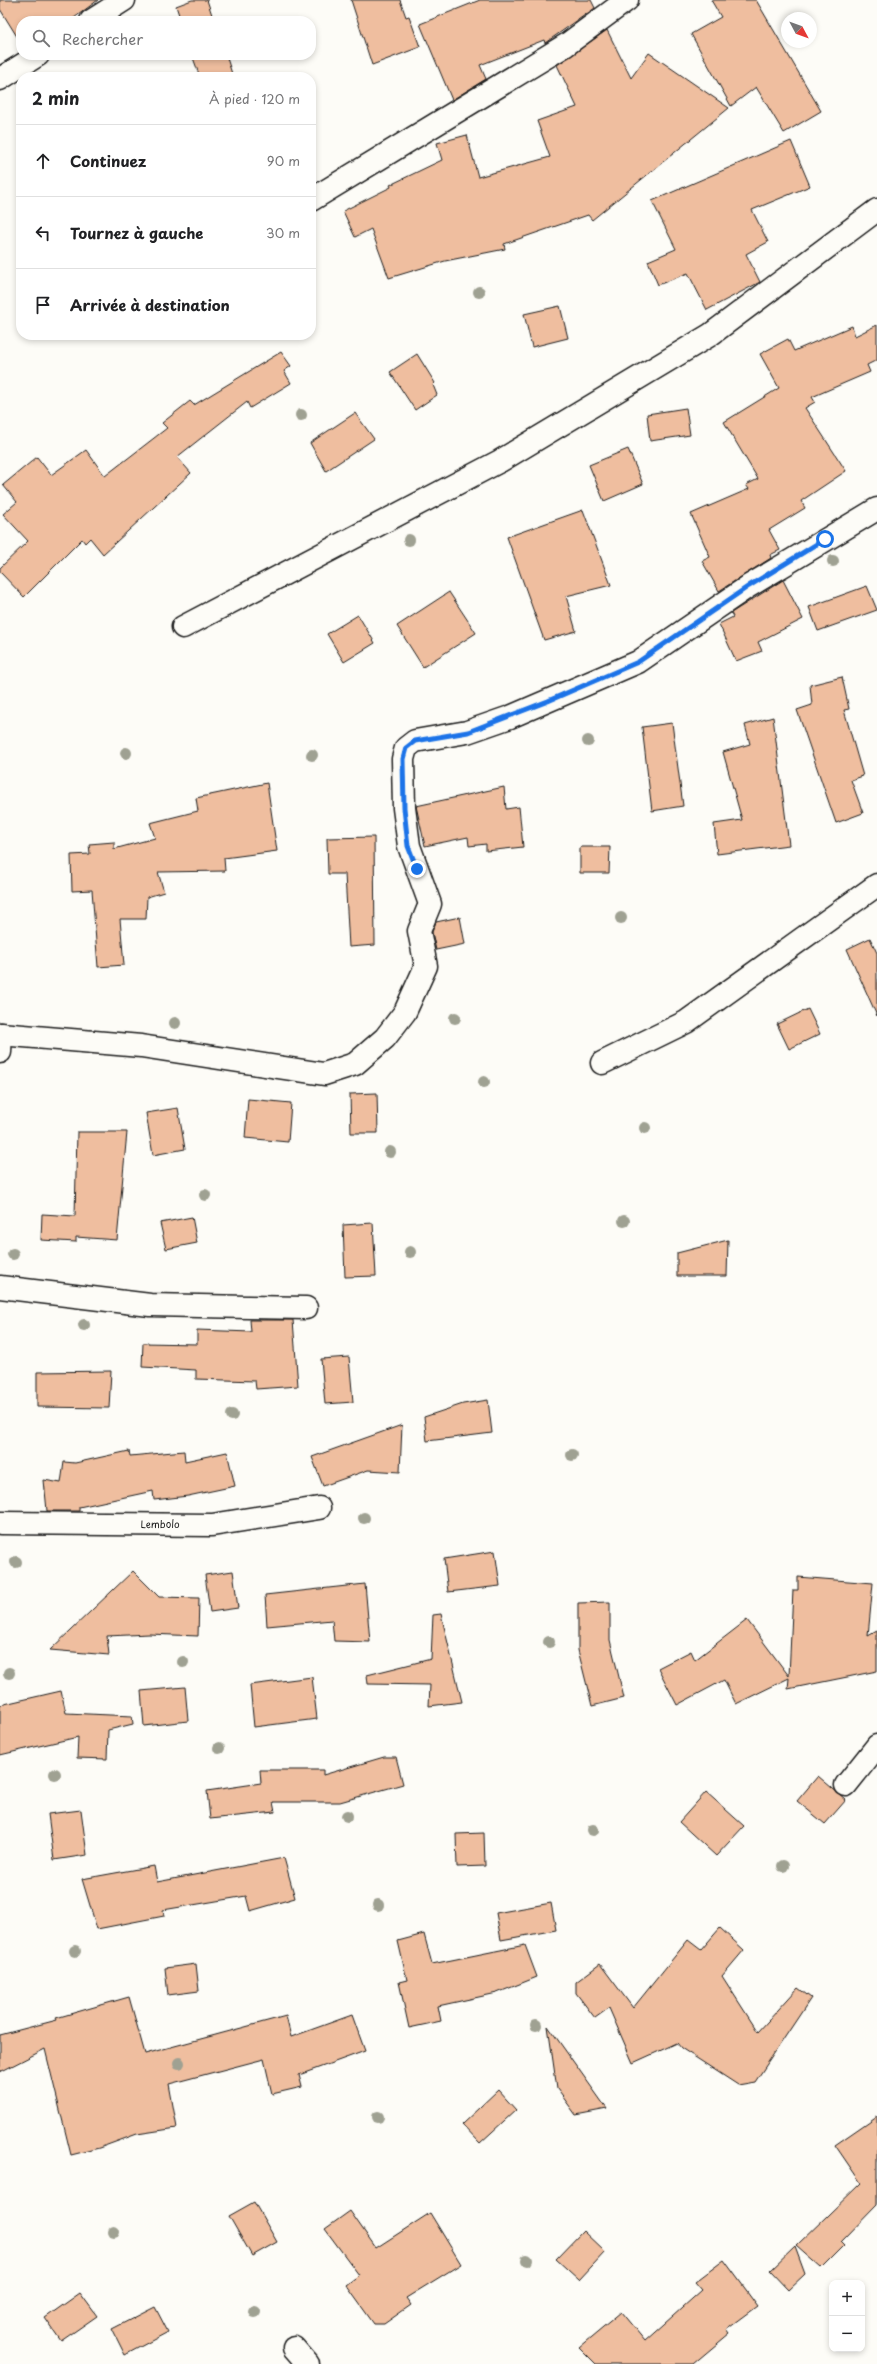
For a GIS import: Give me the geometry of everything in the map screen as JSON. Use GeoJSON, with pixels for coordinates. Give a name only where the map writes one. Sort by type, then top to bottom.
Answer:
{"type":"FeatureCollection","features":[{"type":"Feature","properties":{"kind":"street"},"geometry":{"type":"LineString","coordinates":[[99,16],[124,0]]}},
{"type":"Feature","properties":{"kind":"street"},"geometry":{"type":"LineString","coordinates":[[316,197],[566,45],[627,0]]}},
{"type":"Feature","properties":{"kind":"street"},"geometry":{"type":"LineString","coordinates":[[0,79],[30,60]]}},
{"type":"Feature","properties":{"kind":"street"},"geometry":{"type":"LineString","coordinates":[[183,627],[500,461],[710,335],[877,210]]}},
{"type":"Feature","properties":{"kind":"street"},"geometry":{"type":"LineString","coordinates":[[0,1040],[141,1046],[324,1074],[355,1064],[385,1038],[404,1012],[426,966],[419,930],[430,904],[408,846],[404,808],[403,759],[406,748],[415,741],[468,732],[510,717],[638,662],[749,586],[877,509]]}},
{"type":"Feature","properties":{"kind":"street"},"geometry":{"type":"LineString","coordinates":[[602,1063],[686,1022],[877,884]]}},
{"type":"Feature","properties":{"kind":"street"},"geometry":{"type":"LineString","coordinates":[[0,1287],[150,1305],[306,1308]]}},
{"type":"Feature","properties":{"kind":"street","name":"Lembolo"},"geometry":{"type":"LineString","coordinates":[[0,1523],[212,1524],[319,1508]]}},
{"type":"Feature","properties":{"kind":"street"},"geometry":{"type":"LineString","coordinates":[[846,1785],[877,1746]]}},
{"type":"Feature","properties":{"kind":"building"},"geometry":{"type":"Polygon","coordinates":[[[0,0],[98,0],[77,16],[16,16],[16,35],[0,9],[0,0]]]}},
{"type":"Feature","properties":{"kind":"building"},"geometry":{"type":"Polygon","coordinates":[[[192,0],[207,0],[212,16],[179,16],[176,6],[192,0]]]}},
{"type":"Feature","properties":{"kind":"building"},"geometry":{"type":"Polygon","coordinates":[[[351,0],[400,0],[406,17],[409,16],[420,47],[372,65],[351,0]]]}},
{"type":"Feature","properties":{"kind":"building"},"geometry":{"type":"Polygon","coordinates":[[[480,0],[591,0],[595,8],[545,43],[544,40],[480,65],[486,79],[452,100],[420,24],[480,0]]]}},
{"type":"Feature","properties":{"kind":"building"},"geometry":{"type":"Polygon","coordinates":[[[711,0],[756,0],[781,43],[781,48],[784,48],[821,111],[784,133],[756,87],[731,106],[691,34],[721,17],[711,0]]]}},
{"type":"Feature","properties":{"kind":"building"},"geometry":{"type":"Polygon","coordinates":[[[607,30],[631,78],[649,53],[729,108],[592,220],[588,215],[504,244],[505,249],[445,261],[389,278],[371,229],[355,237],[343,211],[391,187],[390,185],[442,160],[437,143],[467,135],[478,177],[550,157],[537,121],[577,107],[557,65],[607,30]]]}},
{"type":"Feature","properties":{"kind":"building"},"geometry":{"type":"Polygon","coordinates":[[[194,60],[228,60],[231,72],[198,72],[194,60]]]}},
{"type":"Feature","properties":{"kind":"building"},"geometry":{"type":"Polygon","coordinates":[[[791,141],[810,186],[752,210],[768,242],[746,254],[760,282],[707,310],[688,273],[658,285],[648,261],[676,249],[652,201],[791,141]]]}},
{"type":"Feature","properties":{"kind":"building"},"geometry":{"type":"Polygon","coordinates":[[[560,306],[568,338],[532,347],[524,314],[560,306]]]}},
{"type":"Feature","properties":{"kind":"building"},"geometry":{"type":"Polygon","coordinates":[[[877,325],[877,360],[867,365],[870,372],[812,397],[815,402],[805,408],[846,471],[801,501],[805,508],[769,530],[780,550],[770,555],[771,558],[719,591],[702,561],[710,557],[691,514],[749,489],[746,485],[758,479],[724,422],[779,388],[760,354],[788,339],[794,351],[852,326],[855,336],[877,325]]]}},
{"type":"Feature","properties":{"kind":"building"},"geometry":{"type":"Polygon","coordinates":[[[281,352],[291,366],[284,371],[291,383],[250,408],[247,402],[177,457],[191,473],[103,554],[90,538],[85,543],[82,539],[24,597],[0,572],[0,568],[28,541],[3,514],[17,502],[3,485],[37,457],[51,475],[86,450],[105,476],[167,428],[162,423],[190,401],[194,405],[281,352]]]}},
{"type":"Feature","properties":{"kind":"building"},"geometry":{"type":"Polygon","coordinates":[[[417,354],[435,383],[433,385],[437,395],[415,410],[390,372],[417,354]]]}},
{"type":"Feature","properties":{"kind":"building"},"geometry":{"type":"Polygon","coordinates":[[[686,408],[690,435],[650,441],[647,414],[686,408]]]}},
{"type":"Feature","properties":{"kind":"building"},"geometry":{"type":"Polygon","coordinates":[[[355,413],[374,439],[326,471],[310,443],[355,413]]]}},
{"type":"Feature","properties":{"kind":"building"},"geometry":{"type":"Polygon","coordinates":[[[628,449],[643,484],[604,501],[589,465],[628,449]]]}},
{"type":"Feature","properties":{"kind":"building"},"geometry":{"type":"Polygon","coordinates":[[[583,510],[611,585],[566,596],[576,631],[544,640],[507,537],[583,510]]]}},
{"type":"Feature","properties":{"kind":"building"},"geometry":{"type":"Polygon","coordinates":[[[783,580],[803,619],[758,642],[762,651],[736,661],[719,624],[733,617],[731,613],[783,580]]]}},
{"type":"Feature","properties":{"kind":"building"},"geometry":{"type":"Polygon","coordinates":[[[867,586],[877,610],[818,631],[809,607],[867,586]]]}},
{"type":"Feature","properties":{"kind":"building"},"geometry":{"type":"Polygon","coordinates":[[[449,592],[476,633],[423,667],[397,626],[449,592]]]}},
{"type":"Feature","properties":{"kind":"building"},"geometry":{"type":"Polygon","coordinates":[[[358,615],[375,643],[344,662],[327,634],[358,615]]]}},
{"type":"Feature","properties":{"kind":"building"},"geometry":{"type":"Polygon","coordinates":[[[842,677],[849,709],[844,710],[863,776],[851,780],[863,813],[836,823],[797,710],[812,705],[810,685],[842,677]]]}},
{"type":"Feature","properties":{"kind":"building"},"geometry":{"type":"Polygon","coordinates":[[[773,717],[789,845],[717,854],[714,824],[742,820],[723,752],[750,744],[745,725],[773,717]]]}},
{"type":"Feature","properties":{"kind":"building"},"geometry":{"type":"Polygon","coordinates":[[[672,723],[683,806],[652,811],[642,727],[672,723]]]}},
{"type":"Feature","properties":{"kind":"building"},"geometry":{"type":"Polygon","coordinates":[[[267,783],[277,851],[224,858],[225,871],[158,872],[164,892],[147,897],[146,919],[120,919],[124,965],[98,967],[92,890],[72,891],[71,855],[90,854],[89,844],[114,842],[114,849],[155,838],[150,823],[198,811],[196,798],[267,783]]]}},
{"type":"Feature","properties":{"kind":"building"},"geometry":{"type":"Polygon","coordinates":[[[504,787],[506,809],[519,807],[523,847],[486,851],[486,844],[469,846],[468,837],[425,846],[416,806],[504,787]]]}},
{"type":"Feature","properties":{"kind":"building"},"geometry":{"type":"Polygon","coordinates":[[[374,837],[375,945],[349,947],[345,874],[328,874],[327,838],[374,837]]]}},
{"type":"Feature","properties":{"kind":"building"},"geometry":{"type":"Polygon","coordinates":[[[580,847],[610,847],[609,873],[580,873],[580,847]]]}},
{"type":"Feature","properties":{"kind":"building"},"geometry":{"type":"Polygon","coordinates":[[[460,917],[465,944],[436,950],[432,932],[436,922],[460,917]]]}},
{"type":"Feature","properties":{"kind":"building"},"geometry":{"type":"Polygon","coordinates":[[[870,938],[877,953],[877,1016],[847,949],[870,938]]]}},
{"type":"Feature","properties":{"kind":"building"},"geometry":{"type":"Polygon","coordinates":[[[808,1009],[820,1034],[789,1049],[777,1024],[808,1009]]]}},
{"type":"Feature","properties":{"kind":"building"},"geometry":{"type":"Polygon","coordinates":[[[377,1093],[378,1133],[351,1133],[350,1094],[377,1093]]]}},
{"type":"Feature","properties":{"kind":"building"},"geometry":{"type":"Polygon","coordinates":[[[248,1099],[291,1103],[288,1142],[245,1138],[248,1099]]]}},
{"type":"Feature","properties":{"kind":"building"},"geometry":{"type":"Polygon","coordinates":[[[178,1108],[185,1149],[153,1155],[146,1113],[178,1108]]]}},
{"type":"Feature","properties":{"kind":"building"},"geometry":{"type":"Polygon","coordinates":[[[77,1132],[127,1132],[117,1240],[76,1237],[76,1242],[41,1240],[42,1214],[75,1216],[77,1132]]]}},
{"type":"Feature","properties":{"kind":"building"},"geometry":{"type":"Polygon","coordinates":[[[192,1217],[197,1243],[166,1249],[160,1223],[192,1217]]]}},
{"type":"Feature","properties":{"kind":"building"},"geometry":{"type":"Polygon","coordinates":[[[373,1223],[376,1276],[345,1277],[343,1225],[373,1223]]]}},
{"type":"Feature","properties":{"kind":"building"},"geometry":{"type":"Polygon","coordinates":[[[728,1240],[727,1276],[677,1276],[677,1253],[728,1240]]]}},
{"type":"Feature","properties":{"kind":"building"},"geometry":{"type":"Polygon","coordinates":[[[250,1320],[293,1320],[298,1386],[256,1389],[255,1381],[196,1379],[196,1370],[142,1367],[143,1343],[197,1344],[197,1330],[251,1332],[250,1320]]]}},
{"type":"Feature","properties":{"kind":"building"},"geometry":{"type":"Polygon","coordinates":[[[349,1357],[353,1402],[325,1404],[321,1359],[349,1357]]]}},
{"type":"Feature","properties":{"kind":"building"},"geometry":{"type":"Polygon","coordinates":[[[111,1371],[109,1408],[37,1407],[37,1372],[111,1371]]]}},
{"type":"Feature","properties":{"kind":"building"},"geometry":{"type":"Polygon","coordinates":[[[488,1400],[492,1433],[427,1441],[424,1417],[463,1404],[488,1400]]]}},
{"type":"Feature","properties":{"kind":"building"},"geometry":{"type":"Polygon","coordinates":[[[402,1425],[400,1472],[368,1470],[323,1486],[312,1457],[402,1425]]]}},
{"type":"Feature","properties":{"kind":"building"},"geometry":{"type":"Polygon","coordinates":[[[129,1451],[130,1456],[184,1451],[185,1461],[227,1452],[235,1486],[188,1496],[154,1500],[153,1491],[79,1507],[79,1511],[47,1511],[44,1480],[61,1483],[64,1462],[75,1463],[129,1451]]]}},
{"type":"Feature","properties":{"kind":"building"},"geometry":{"type":"Polygon","coordinates":[[[495,1551],[500,1586],[448,1592],[444,1559],[495,1551]]]}},
{"type":"Feature","properties":{"kind":"building"},"geometry":{"type":"Polygon","coordinates":[[[133,1571],[159,1597],[199,1598],[198,1636],[149,1634],[107,1636],[109,1655],[50,1650],[133,1571]]]}},
{"type":"Feature","properties":{"kind":"building"},"geometry":{"type":"Polygon","coordinates":[[[233,1571],[238,1608],[210,1612],[205,1575],[233,1571]]]}},
{"type":"Feature","properties":{"kind":"building"},"geometry":{"type":"Polygon","coordinates":[[[798,1577],[873,1583],[868,1636],[877,1631],[877,1671],[788,1689],[789,1678],[736,1704],[724,1680],[677,1705],[658,1668],[691,1651],[695,1660],[747,1620],[789,1676],[793,1590],[798,1590],[798,1577]]]}},
{"type":"Feature","properties":{"kind":"building"},"geometry":{"type":"Polygon","coordinates":[[[365,1584],[370,1642],[334,1641],[332,1620],[267,1626],[265,1595],[365,1584]]]}},
{"type":"Feature","properties":{"kind":"building"},"geometry":{"type":"Polygon","coordinates":[[[610,1602],[610,1640],[624,1698],[592,1706],[578,1650],[578,1603],[610,1602]]]}},
{"type":"Feature","properties":{"kind":"building"},"geometry":{"type":"Polygon","coordinates":[[[441,1614],[462,1702],[429,1706],[430,1685],[368,1684],[367,1675],[431,1659],[433,1615],[441,1614]]]}},
{"type":"Feature","properties":{"kind":"building"},"geometry":{"type":"Polygon","coordinates":[[[312,1677],[317,1719],[254,1727],[250,1685],[312,1677]]]}},
{"type":"Feature","properties":{"kind":"building"},"geometry":{"type":"Polygon","coordinates":[[[185,1687],[188,1721],[144,1726],[141,1691],[185,1687]]]}},
{"type":"Feature","properties":{"kind":"building"},"geometry":{"type":"Polygon","coordinates":[[[61,1691],[66,1713],[132,1716],[133,1724],[108,1730],[107,1759],[77,1758],[78,1737],[0,1755],[0,1705],[61,1691]]]}},
{"type":"Feature","properties":{"kind":"building"},"geometry":{"type":"Polygon","coordinates":[[[384,1757],[396,1757],[403,1784],[340,1802],[273,1802],[275,1812],[210,1819],[207,1791],[261,1783],[260,1770],[323,1770],[323,1775],[384,1757]]]}},
{"type":"Feature","properties":{"kind":"building"},"geometry":{"type":"Polygon","coordinates":[[[818,1776],[846,1800],[825,1824],[797,1801],[818,1776]]]}},
{"type":"Feature","properties":{"kind":"building"},"geometry":{"type":"Polygon","coordinates":[[[706,1792],[744,1826],[716,1856],[679,1822],[706,1792]]]}},
{"type":"Feature","properties":{"kind":"building"},"geometry":{"type":"Polygon","coordinates":[[[81,1810],[87,1855],[54,1860],[48,1814],[81,1810]]]}},
{"type":"Feature","properties":{"kind":"building"},"geometry":{"type":"Polygon","coordinates":[[[484,1833],[485,1866],[457,1867],[456,1834],[484,1833]]]}},
{"type":"Feature","properties":{"kind":"building"},"geometry":{"type":"Polygon","coordinates":[[[284,1858],[295,1898],[250,1911],[246,1896],[163,1910],[164,1916],[97,1929],[82,1879],[154,1866],[157,1882],[284,1858]]]}},
{"type":"Feature","properties":{"kind":"building"},"geometry":{"type":"Polygon","coordinates":[[[551,1903],[556,1930],[501,1940],[496,1913],[551,1903]]]}},
{"type":"Feature","properties":{"kind":"building"},"geometry":{"type":"Polygon","coordinates":[[[720,1928],[744,1950],[722,1976],[758,2032],[798,1988],[811,1998],[755,2082],[738,2085],[681,2048],[677,2043],[633,2063],[609,2008],[595,2018],[576,1993],[576,1982],[600,1964],[633,2008],[688,1940],[701,1950],[720,1928]]]}},
{"type":"Feature","properties":{"kind":"building"},"geometry":{"type":"Polygon","coordinates":[[[424,1934],[432,1964],[525,1945],[537,1977],[497,1993],[438,2006],[441,2021],[409,2028],[399,1982],[407,1980],[398,1941],[424,1934]]]}},
{"type":"Feature","properties":{"kind":"building"},"geometry":{"type":"Polygon","coordinates":[[[196,1964],[199,1991],[168,1995],[165,1968],[196,1964]]]}},
{"type":"Feature","properties":{"kind":"building"},"geometry":{"type":"Polygon","coordinates":[[[129,1997],[145,2054],[286,2016],[291,2037],[352,2015],[365,2051],[299,2075],[302,2087],[272,2094],[264,2059],[169,2084],[177,2128],[137,2134],[99,2148],[71,2155],[45,2049],[0,2072],[0,2035],[57,2020],[56,2018],[129,1997]]]}},
{"type":"Feature","properties":{"kind":"building"},"geometry":{"type":"Polygon","coordinates":[[[548,2026],[607,2109],[576,2115],[557,2089],[548,2026]]]}},
{"type":"Feature","properties":{"kind":"building"},"geometry":{"type":"Polygon","coordinates":[[[498,2090],[516,2110],[480,2143],[462,2124],[498,2090]]]}},
{"type":"Feature","properties":{"kind":"building"},"geometry":{"type":"Polygon","coordinates":[[[877,2116],[877,2205],[841,2242],[844,2245],[821,2268],[796,2246],[861,2183],[835,2145],[877,2116]]]}},
{"type":"Feature","properties":{"kind":"building"},"geometry":{"type":"Polygon","coordinates":[[[254,2202],[277,2242],[252,2256],[229,2216],[254,2202]]]}},
{"type":"Feature","properties":{"kind":"building"},"geometry":{"type":"Polygon","coordinates":[[[350,2211],[376,2248],[430,2213],[461,2264],[406,2298],[411,2305],[384,2324],[374,2324],[346,2285],[359,2275],[325,2229],[350,2211]]]}},
{"type":"Feature","properties":{"kind":"building"},"geometry":{"type":"Polygon","coordinates":[[[583,2231],[605,2252],[579,2280],[556,2259],[583,2231]]]}},
{"type":"Feature","properties":{"kind":"building"},"geometry":{"type":"Polygon","coordinates":[[[795,2247],[805,2274],[788,2290],[770,2271],[795,2247]]]}},
{"type":"Feature","properties":{"kind":"building"},"geometry":{"type":"Polygon","coordinates":[[[724,2260],[758,2306],[727,2329],[730,2333],[693,2364],[596,2364],[579,2347],[621,2312],[645,2341],[702,2290],[695,2282],[724,2260]]]}},
{"type":"Feature","properties":{"kind":"building"},"geometry":{"type":"Polygon","coordinates":[[[80,2293],[97,2316],[61,2341],[45,2318],[80,2293]]]}},
{"type":"Feature","properties":{"kind":"building"},"geometry":{"type":"Polygon","coordinates":[[[155,2307],[168,2332],[125,2355],[112,2329],[155,2307]]]}},
{"type":"Feature","properties":{"kind":"route"},"geometry":{"type":"LineString","coordinates":[[417,869],[408,846],[404,808],[403,759],[406,748],[415,741],[468,732],[510,717],[638,662],[749,586],[825,539]]}}]}
